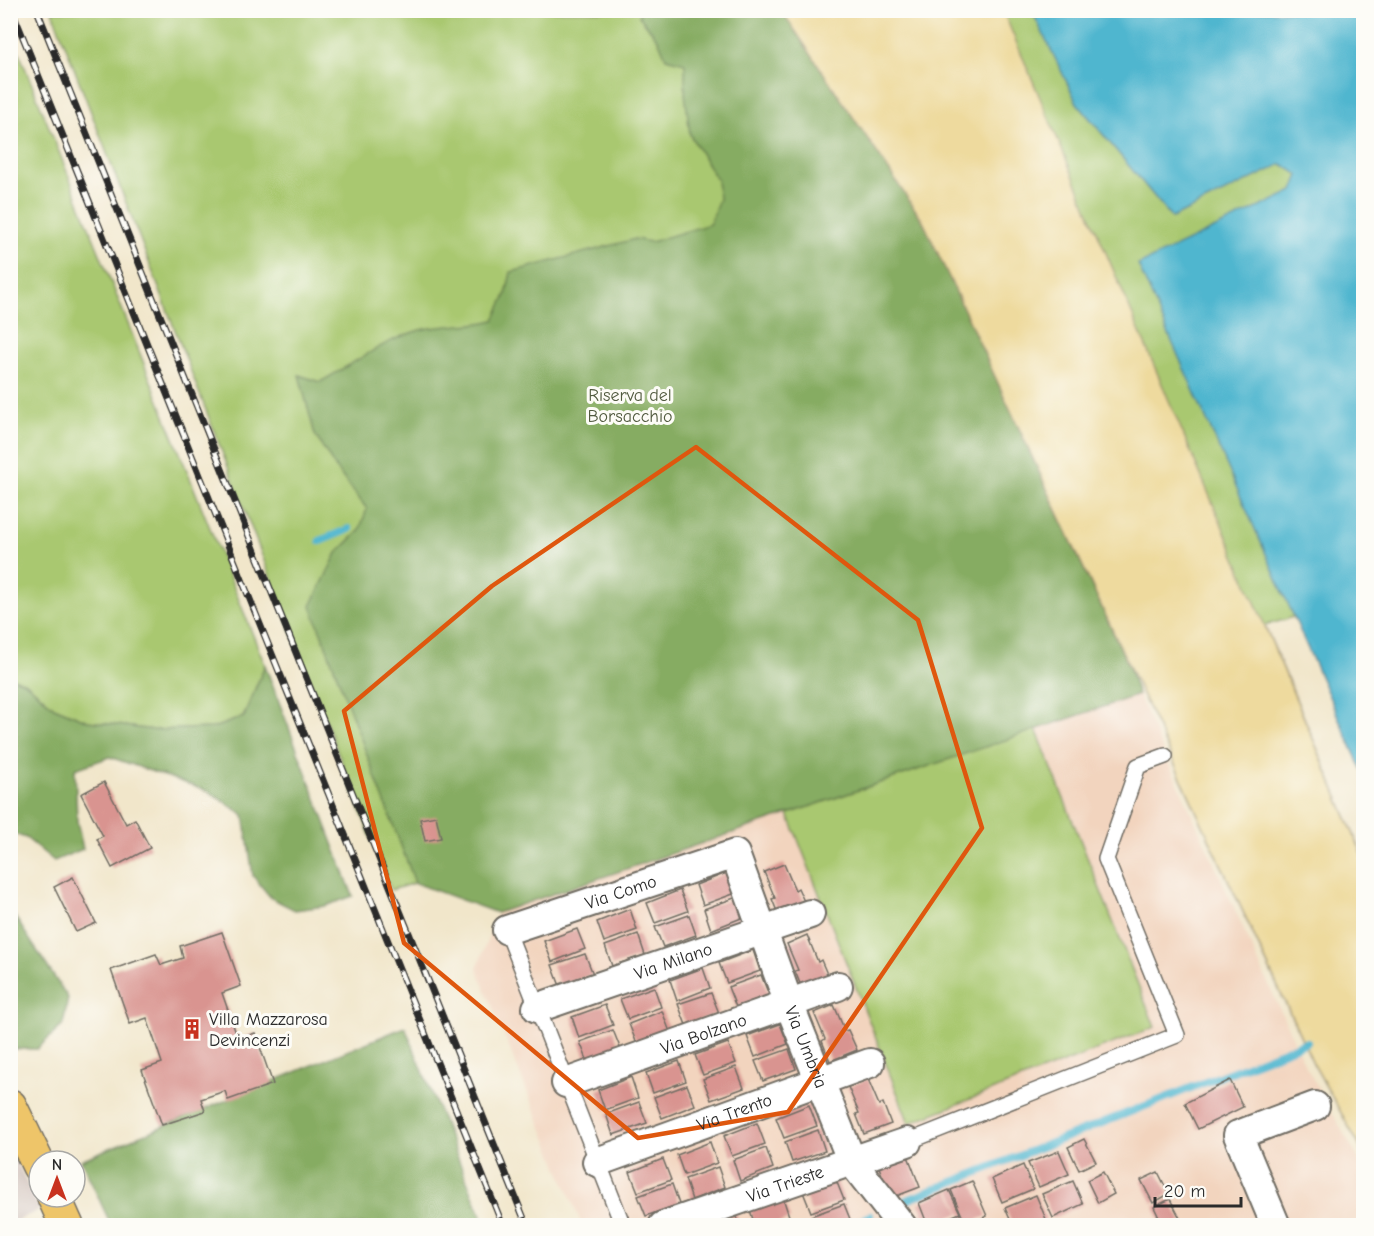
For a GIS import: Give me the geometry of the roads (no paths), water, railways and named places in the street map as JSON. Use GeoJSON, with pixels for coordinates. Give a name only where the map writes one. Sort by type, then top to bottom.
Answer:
{"type":"FeatureCollection","features":[{"type":"Feature","properties":{"kind":"main road"},"geometry":{"type":"LineString","coordinates":[[10,1106],[31,1149]]}},
{"type":"Feature","properties":{"kind":"main road"},"geometry":{"type":"LineString","coordinates":[[60,1209],[68,1226]]}},
{"type":"Feature","properties":{"kind":"street","name":"Via Como"},"geometry":{"type":"LineString","coordinates":[[507,930],[735,854]]}},
{"type":"Feature","properties":{"kind":"street","name":"Via Umbria"},"geometry":{"type":"LineString","coordinates":[[735,854],[789,1005],[852,1162],[902,1226]]}},
{"type":"Feature","properties":{"kind":"street","name":"Via Milano"},"geometry":{"type":"LineString","coordinates":[[537,1008],[810,914]]}},
{"type":"Feature","properties":{"kind":"street","name":"Via Bolzano"},"geometry":{"type":"LineString","coordinates":[[566,1083],[838,986]]}},
{"type":"Feature","properties":{"kind":"street","name":"Via Trento"},"geometry":{"type":"LineString","coordinates":[[597,1162],[870,1064]]}},
{"type":"Feature","properties":{"kind":"street"},"geometry":{"type":"LineString","coordinates":[[1276,1226],[1238,1135],[1315,1106]]}},
{"type":"Feature","properties":{"kind":"street","name":"Via Trieste"},"geometry":{"type":"LineString","coordinates":[[663,1226],[907,1143]]}},
{"type":"Feature","properties":{"kind":"lane"},"geometry":{"type":"LineString","coordinates":[[907,1143],[1176,1035],[1106,859],[1138,766],[1165,756]]}},
{"type":"Feature","properties":{"kind":"lane"},"geometry":{"type":"LineString","coordinates":[[507,930],[623,1226]]}},
{"type":"Feature","properties":{"kind":"water"},"geometry":{"type":"Polygon","coordinates":[[[1032,11],[1363,11],[1363,773],[1138,265],[1293,191],[1299,175],[1282,164],[1172,218],[1077,103],[1032,11]]]}},
{"type":"Feature","properties":{"kind":"waterway"},"geometry":{"type":"LineString","coordinates":[[320,541],[349,529]]}},
{"type":"Feature","properties":{"kind":"waterway"},"geometry":{"type":"LineString","coordinates":[[897,1204],[1307,1042]]}},
{"type":"Feature","properties":{"kind":"waterway"},"geometry":{"type":"LineString","coordinates":[[854,1226],[870,1216]]}},
{"type":"Feature","properties":{"kind":"railway"},"geometry":{"type":"LineString","coordinates":[[12,10],[503,1226]]}},
{"type":"Feature","properties":{"kind":"railway"},"geometry":{"type":"LineString","coordinates":[[37,10],[527,1226]]}},
{"type":"Feature","properties":{"kind":"place","name":"Villa Mazzarosa Devincenzi"},"geometry":{"type":"Point","coordinates":[192,1029]}},
{"type":"Feature","properties":{"kind":"park label","name":"Riserva del Borsacchio"},"geometry":{"type":"Point","coordinates":[630,405]}}]}
